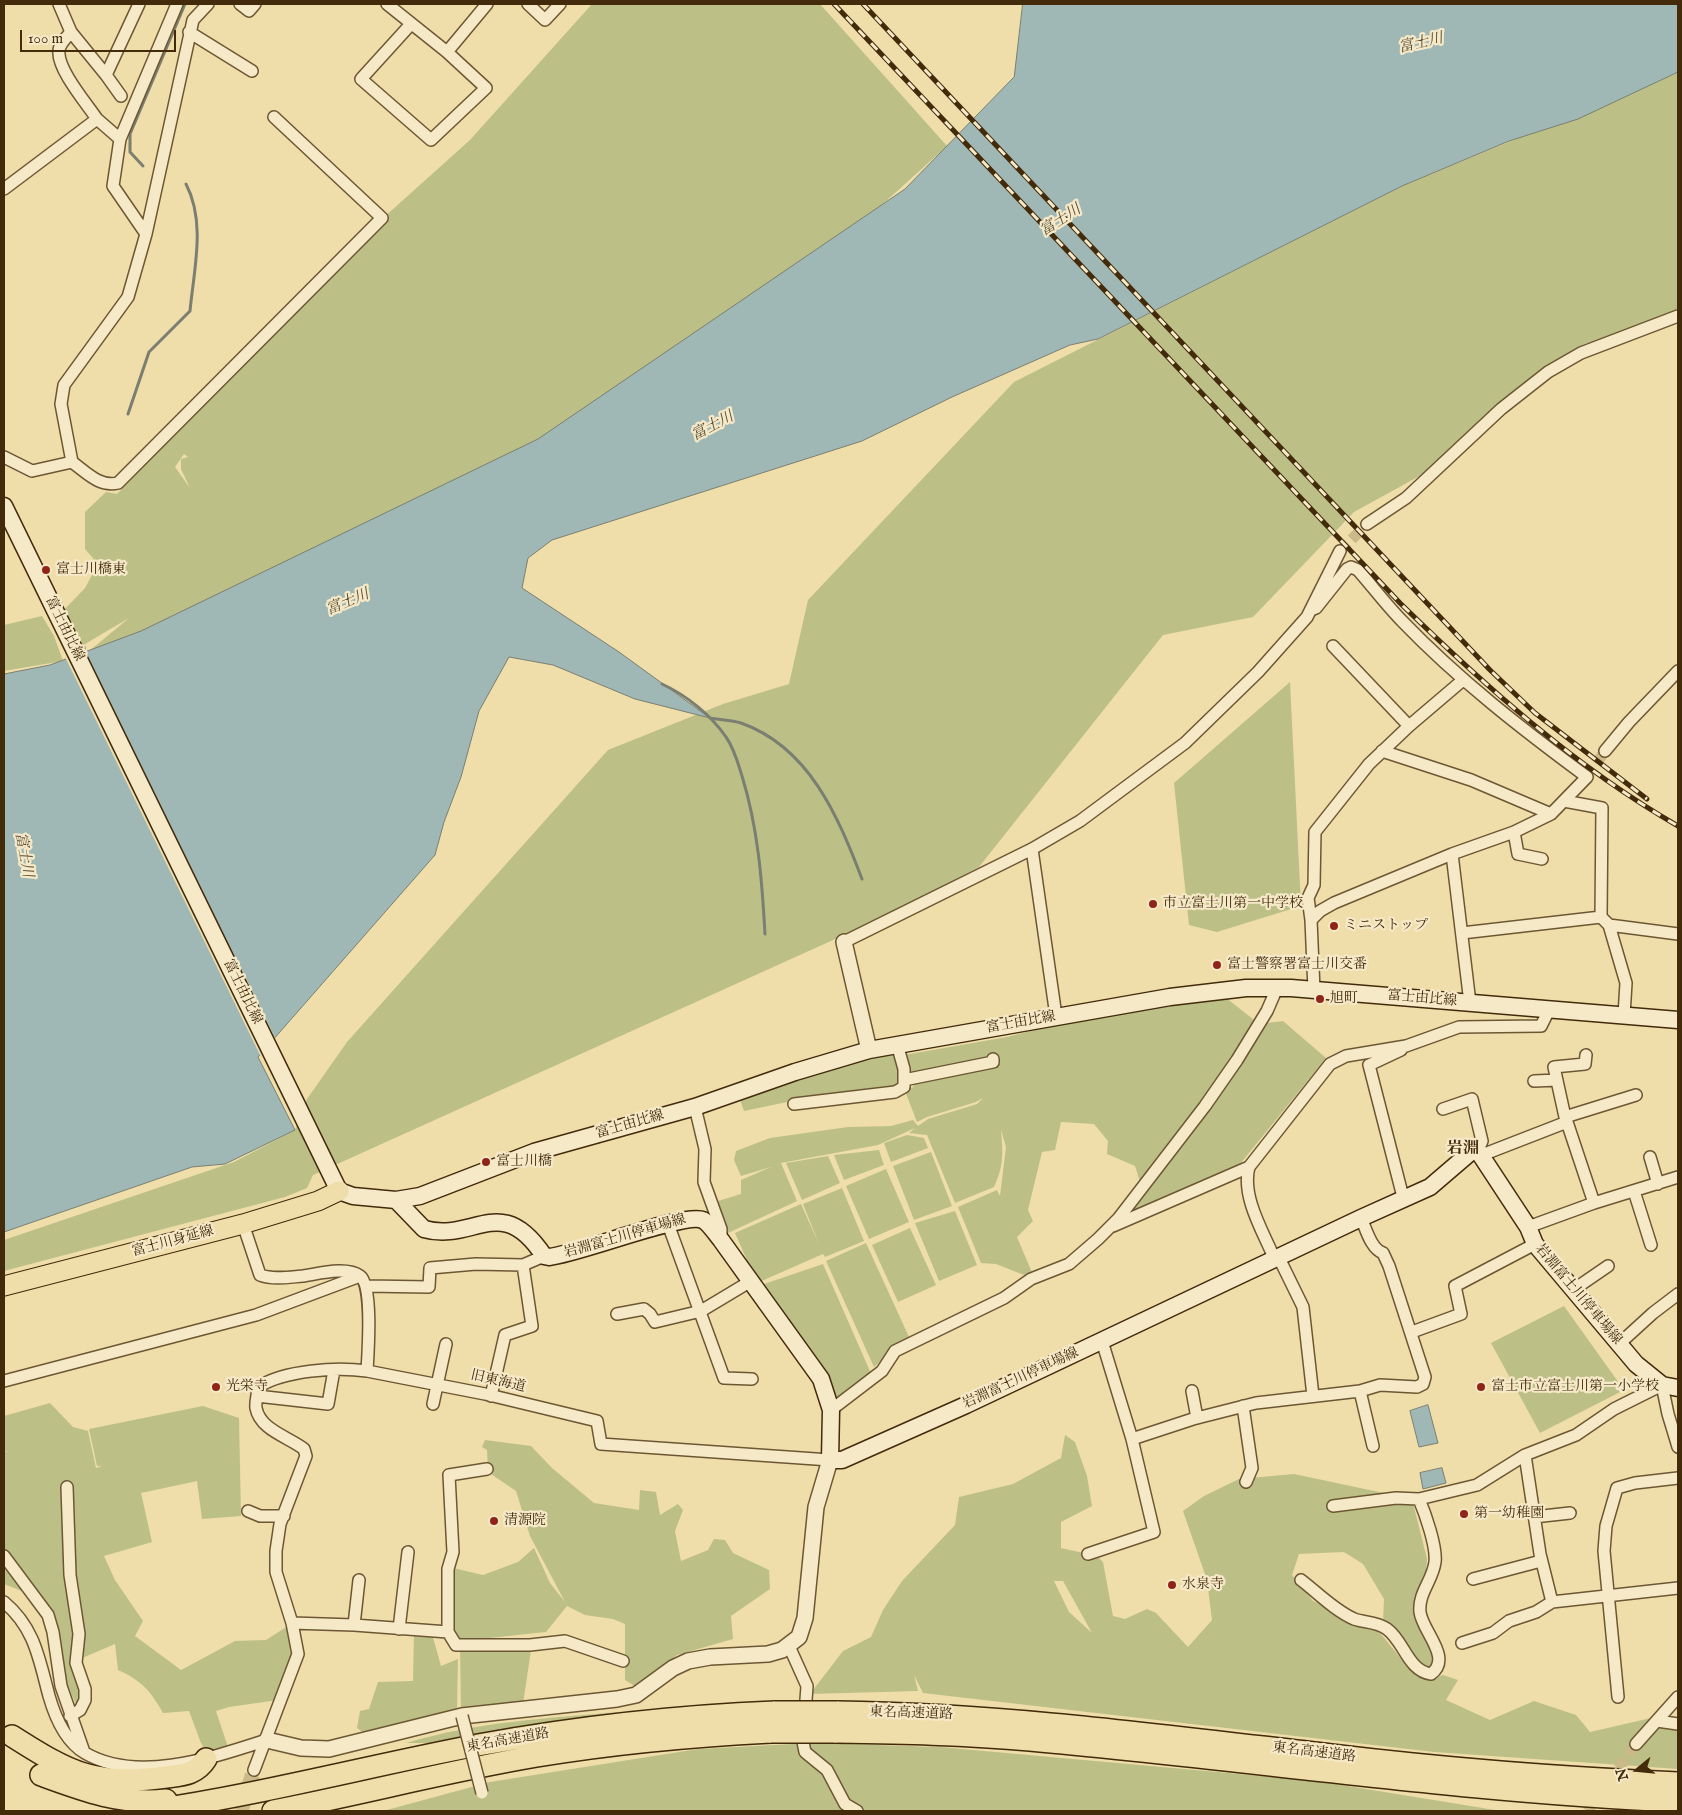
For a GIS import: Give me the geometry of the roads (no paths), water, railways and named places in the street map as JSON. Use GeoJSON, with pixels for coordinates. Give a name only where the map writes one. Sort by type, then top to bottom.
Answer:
{"type":"FeatureCollection","features":[{"type":"Feature","properties":{"kind":"highway","name":"東名高速道路"},"geometry":{"type":"LineString","coordinates":[[148,1811],[272,1788],[469,1747],[549,1733],[688,1716],[773,1722],[835,1722],[943,1715],[1030,1721],[1495,1772],[1678,1783]]}},
{"type":"Feature","properties":{"kind":"highway","name":"東名高速道路"},"geometry":{"type":"LineString","coordinates":[[273,1811],[468,1770],[597,1747],[773,1722]]}},
{"type":"Feature","properties":{"kind":"highway","name":"東名高速道路"},"geometry":{"type":"LineString","coordinates":[[835,1722],[944,1734],[1028,1740],[1494,1790],[1678,1801]]}},
{"type":"Feature","properties":{"kind":"highway"},"geometry":{"type":"LineString","coordinates":[[12,1736],[68,1770],[112,1780],[133,1781],[187,1774],[201,1767],[206,1759]]}},
{"type":"Feature","properties":{"kind":"highway"},"geometry":{"type":"LineString","coordinates":[[331,1811],[468,1770]]}},
{"type":"Feature","properties":{"kind":"highway"},"geometry":{"type":"LineString","coordinates":[[41,1775],[104,1797],[148,1802],[272,1788]]}},
{"type":"Feature","properties":{"kind":"main road","name":"富士由比線"},"geometry":{"type":"LineString","coordinates":[[4,506],[339,1191],[353,1196],[396,1200],[439,1190],[534,1152],[695,1107],[869,1050],[1170,997],[1246,988],[1277,988],[1550,1008],[1678,1020]]}},
{"type":"Feature","properties":{"kind":"main road","name":"岩淵富士川停車場線"},"geometry":{"type":"LineString","coordinates":[[396,1200],[424,1229],[432,1231],[498,1221],[527,1234],[544,1256],[556,1256],[693,1218],[704,1220],[721,1240],[821,1378],[831,1410],[830,1460],[842,1460],[1102,1341],[1361,1218],[1404,1201],[1430,1187],[1472,1151],[1480,1153],[1528,1227],[1535,1244],[1636,1364],[1662,1385],[1678,1388]]}},
{"type":"Feature","properties":{"kind":"main road","name":"富士川身延線"},"geometry":{"type":"LineString","coordinates":[[4,1286],[243,1224],[318,1201],[339,1191]]}},
{"type":"Feature","properties":{"kind":"street"},"geometry":{"type":"LineString","coordinates":[[59,4],[72,32],[121,96]]}},
{"type":"Feature","properties":{"kind":"street"},"geometry":{"type":"LineString","coordinates":[[106,75],[139,4]]}},
{"type":"Feature","properties":{"kind":"street"},"geometry":{"type":"LineString","coordinates":[[146,234],[113,186],[120,139],[177,4]]}},
{"type":"Feature","properties":{"kind":"street"},"geometry":{"type":"LineString","coordinates":[[208,4],[193,20],[146,234],[128,297],[64,385],[61,404],[72,462],[98,481],[108,485],[118,483],[382,218],[274,117]]}},
{"type":"Feature","properties":{"kind":"street"},"geometry":{"type":"LineString","coordinates":[[240,4],[249,11],[255,4]]}},
{"type":"Feature","properties":{"kind":"street"},"geometry":{"type":"LineString","coordinates":[[387,4],[447,52],[486,88],[431,140],[362,79],[411,24]]}},
{"type":"Feature","properties":{"kind":"street"},"geometry":{"type":"LineString","coordinates":[[447,52],[487,4]]}},
{"type":"Feature","properties":{"kind":"street"},"geometry":{"type":"LineString","coordinates":[[528,4],[545,20],[560,4]]}},
{"type":"Feature","properties":{"kind":"street"},"geometry":{"type":"LineString","coordinates":[[72,32],[60,46],[58,53],[70,82],[97,119],[120,139]]}},
{"type":"Feature","properties":{"kind":"street"},"geometry":{"type":"LineString","coordinates":[[190,32],[252,71]]}},
{"type":"Feature","properties":{"kind":"street"},"geometry":{"type":"LineString","coordinates":[[4,189],[97,119]]}},
{"type":"Feature","properties":{"kind":"street"},"geometry":{"type":"LineString","coordinates":[[1367,524],[1406,498],[1500,409],[1548,372],[1581,353],[1678,316]]}},
{"type":"Feature","properties":{"kind":"street"},"geometry":{"type":"LineString","coordinates":[[4,457],[32,471],[72,462]]}},
{"type":"Feature","properties":{"kind":"street"},"geometry":{"type":"LineString","coordinates":[[869,1050],[844,942],[1032,850],[1098,810],[1185,743],[1267,663],[1307,617],[1340,551]]}},
{"type":"Feature","properties":{"kind":"street"},"geometry":{"type":"LineString","coordinates":[[1311,610],[1316,608],[1347,569],[1358,570],[1402,621],[1463,680],[1515,724],[1587,777],[1551,814],[1514,832],[1452,854],[1334,903],[1320,911],[1311,920]]}},
{"type":"Feature","properties":{"kind":"street"},"geometry":{"type":"LineString","coordinates":[[1333,646],[1410,726]]}},
{"type":"Feature","properties":{"kind":"street"},"geometry":{"type":"LineString","coordinates":[[1605,750],[1629,722],[1678,672]]}},
{"type":"Feature","properties":{"kind":"street"},"geometry":{"type":"LineString","coordinates":[[1314,990],[1311,920],[1308,898],[1314,884],[1314,832],[1354,781],[1382,751],[1463,680]]}},
{"type":"Feature","properties":{"kind":"street"},"geometry":{"type":"LineString","coordinates":[[1382,751],[1471,780],[1551,814]]}},
{"type":"Feature","properties":{"kind":"street"},"geometry":{"type":"LineString","coordinates":[[1564,801],[1602,808],[1605,921],[1626,983],[1624,1015]]}},
{"type":"Feature","properties":{"kind":"street"},"geometry":{"type":"LineString","coordinates":[[1514,832],[1518,854],[1542,859]]}},
{"type":"Feature","properties":{"kind":"street"},"geometry":{"type":"LineString","coordinates":[[1032,850],[1056,1016]]}},
{"type":"Feature","properties":{"kind":"street"},"geometry":{"type":"LineString","coordinates":[[1452,854],[1470,1003]]}},
{"type":"Feature","properties":{"kind":"street"},"geometry":{"type":"LineString","coordinates":[[1462,934],[1605,921],[1678,934]]}},
{"type":"Feature","properties":{"kind":"street"},"geometry":{"type":"LineString","coordinates":[[831,1410],[882,1371],[895,1351],[1004,1298],[1030,1279],[1069,1264],[1110,1227],[1199,1114],[1232,1067],[1267,1011],[1277,988]]}},
{"type":"Feature","properties":{"kind":"street"},"geometry":{"type":"LineString","coordinates":[[1313,1396],[1303,1307],[1277,1259],[1251,1201],[1247,1185],[1250,1167],[1330,1064],[1346,1056],[1406,1046],[1459,1027],[1541,1026],[1550,1008]]}},
{"type":"Feature","properties":{"kind":"street"},"geometry":{"type":"LineString","coordinates":[[794,1104],[895,1092],[904,1087],[904,1069],[896,1044]]}},
{"type":"Feature","properties":{"kind":"street"},"geometry":{"type":"LineString","coordinates":[[1404,1201],[1369,1065],[1398,1052],[1406,1046]]}},
{"type":"Feature","properties":{"kind":"street"},"geometry":{"type":"LineString","coordinates":[[1586,1055],[1585,1064],[1554,1067],[1566,1120],[1594,1203]]}},
{"type":"Feature","properties":{"kind":"street"},"geometry":{"type":"LineString","coordinates":[[904,1080],[993,1062],[993,1059]]}},
{"type":"Feature","properties":{"kind":"street"},"geometry":{"type":"LineString","coordinates":[[1534,1081],[1557,1080]]}},
{"type":"Feature","properties":{"kind":"street"},"geometry":{"type":"LineString","coordinates":[[1443,1109],[1472,1099],[1482,1140],[1480,1153],[1636,1095]]}},
{"type":"Feature","properties":{"kind":"street"},"geometry":{"type":"LineString","coordinates":[[695,1107],[705,1149],[704,1182],[721,1229],[721,1240]]}},
{"type":"Feature","properties":{"kind":"street"},"geometry":{"type":"LineString","coordinates":[[1650,1157],[1658,1184]]}},
{"type":"Feature","properties":{"kind":"street"},"geometry":{"type":"LineString","coordinates":[[1110,1227],[1250,1167]]}},
{"type":"Feature","properties":{"kind":"street"},"geometry":{"type":"LineString","coordinates":[[1528,1227],[1594,1203],[1678,1177]]}},
{"type":"Feature","properties":{"kind":"street"},"geometry":{"type":"LineString","coordinates":[[1634,1191],[1651,1245]]}},
{"type":"Feature","properties":{"kind":"street"},"geometry":{"type":"LineString","coordinates":[[1132,1439],[1197,1418],[1243,1406],[1360,1391],[1380,1385],[1417,1387],[1423,1384],[1425,1378],[1412,1332],[1389,1266],[1383,1253],[1378,1252],[1372,1242],[1361,1218]]}},
{"type":"Feature","properties":{"kind":"street"},"geometry":{"type":"LineString","coordinates":[[243,1224],[260,1275],[266,1277],[346,1272],[363,1281],[429,1287],[430,1268],[476,1264],[523,1265],[544,1256]]}},
{"type":"Feature","properties":{"kind":"street"},"geometry":{"type":"LineString","coordinates":[[668,1224],[724,1378],[752,1379]]}},
{"type":"Feature","properties":{"kind":"street"},"geometry":{"type":"LineString","coordinates":[[1412,1332],[1461,1314],[1455,1286],[1535,1244]]}},
{"type":"Feature","properties":{"kind":"street"},"geometry":{"type":"LineString","coordinates":[[491,1396],[505,1335],[532,1326],[523,1265]]}},
{"type":"Feature","properties":{"kind":"street"},"geometry":{"type":"LineString","coordinates":[[1573,1290],[1608,1266]]}},
{"type":"Feature","properties":{"kind":"street"},"geometry":{"type":"LineString","coordinates":[[363,1281],[367,1371]]}},
{"type":"Feature","properties":{"kind":"street"},"geometry":{"type":"LineString","coordinates":[[4,1381],[256,1315],[363,1281]]}},
{"type":"Feature","properties":{"kind":"street"},"geometry":{"type":"LineString","coordinates":[[617,1314],[644,1309],[655,1322],[701,1311],[751,1282]]}},
{"type":"Feature","properties":{"kind":"street"},"geometry":{"type":"LineString","coordinates":[[1619,1344],[1660,1307],[1678,1294]]}},
{"type":"Feature","properties":{"kind":"street"},"geometry":{"type":"LineString","coordinates":[[1088,1554],[1154,1532],[1132,1439],[1102,1341]]}},
{"type":"Feature","properties":{"kind":"street"},"geometry":{"type":"LineString","coordinates":[[433,1404],[446,1344]]}},
{"type":"Feature","properties":{"kind":"street"},"geometry":{"type":"LineString","coordinates":[[254,1770],[267,1740],[298,1654],[292,1623],[276,1572],[276,1551],[284,1516],[306,1456],[304,1449],[265,1423],[256,1407],[257,1396],[328,1404],[334,1370]]}},
{"type":"Feature","properties":{"kind":"street","name":"旧東海道"},"geometry":{"type":"LineString","coordinates":[[257,1396],[258,1387],[270,1380],[334,1370],[367,1371],[438,1384],[597,1420],[601,1444],[830,1460]]}},
{"type":"Feature","properties":{"kind":"street"},"geometry":{"type":"LineString","coordinates":[[1333,1506],[1396,1498],[1419,1499],[1477,1485],[1526,1456],[1576,1435],[1614,1408],[1662,1385],[1678,1447]]}},
{"type":"Feature","properties":{"kind":"street"},"geometry":{"type":"LineString","coordinates":[[1192,1391],[1197,1418]]}},
{"type":"Feature","properties":{"kind":"street"},"geometry":{"type":"LineString","coordinates":[[1360,1391],[1373,1446]]}},
{"type":"Feature","properties":{"kind":"street"},"geometry":{"type":"LineString","coordinates":[[1243,1406],[1252,1468],[1246,1482]]}},
{"type":"Feature","properties":{"kind":"street"},"geometry":{"type":"LineString","coordinates":[[1526,1456],[1534,1517],[1552,1602]]}},
{"type":"Feature","properties":{"kind":"street"},"geometry":{"type":"LineString","coordinates":[[4,1602],[18,1614],[27,1628],[36,1648],[59,1721],[69,1739],[84,1753],[103,1761],[137,1766],[193,1762],[267,1740],[301,1748],[329,1749],[462,1716],[617,1699],[636,1695],[673,1668],[688,1661],[710,1657],[768,1654],[788,1646],[799,1637],[805,1618],[816,1508],[830,1460]]}},
{"type":"Feature","properties":{"kind":"street"},"geometry":{"type":"LineString","coordinates":[[487,1469],[449,1475],[452,1552],[448,1569],[448,1632],[456,1645],[530,1645],[564,1642],[623,1661]]}},
{"type":"Feature","properties":{"kind":"street"},"geometry":{"type":"LineString","coordinates":[[1618,1697],[1604,1551],[1606,1526],[1617,1488],[1635,1483],[1678,1478]]}},
{"type":"Feature","properties":{"kind":"street"},"geometry":{"type":"LineString","coordinates":[[67,1487],[70,1575],[79,1634],[76,1663],[85,1689],[85,1700],[80,1710],[70,1716]]}},
{"type":"Feature","properties":{"kind":"street"},"geometry":{"type":"LineString","coordinates":[[1302,1580],[1343,1613],[1356,1620],[1373,1622],[1388,1629],[1417,1670],[1431,1674],[1436,1671],[1439,1660],[1436,1649],[1422,1624],[1420,1611],[1421,1598],[1435,1562],[1435,1552],[1419,1499]]}},
{"type":"Feature","properties":{"kind":"street"},"geometry":{"type":"LineString","coordinates":[[248,1511],[260,1516],[284,1516]]}},
{"type":"Feature","properties":{"kind":"street"},"geometry":{"type":"LineString","coordinates":[[1534,1517],[1570,1513]]}},
{"type":"Feature","properties":{"kind":"street"},"geometry":{"type":"LineString","coordinates":[[399,1629],[408,1552]]}},
{"type":"Feature","properties":{"kind":"street"},"geometry":{"type":"LineString","coordinates":[[4,1556],[48,1616],[53,1632],[61,1686],[84,1753]]}},
{"type":"Feature","properties":{"kind":"street"},"geometry":{"type":"LineString","coordinates":[[1473,1579],[1542,1561]]}},
{"type":"Feature","properties":{"kind":"street"},"geometry":{"type":"LineString","coordinates":[[354,1625],[359,1580]]}},
{"type":"Feature","properties":{"kind":"street"},"geometry":{"type":"LineString","coordinates":[[1462,1643],[1493,1633],[1509,1621],[1536,1612],[1552,1602],[1678,1588]]}},
{"type":"Feature","properties":{"kind":"street"},"geometry":{"type":"LineString","coordinates":[[292,1623],[354,1625],[448,1632]]}},
{"type":"Feature","properties":{"kind":"street"},"geometry":{"type":"LineString","coordinates":[[788,1646],[800,1666],[807,1686],[803,1742],[805,1752],[827,1770],[845,1804],[857,1811]]}},
{"type":"Feature","properties":{"kind":"street"},"geometry":{"type":"LineString","coordinates":[[1636,1744],[1678,1697]]}},
{"type":"Feature","properties":{"kind":"street"},"geometry":{"type":"LineString","coordinates":[[462,1716],[482,1793]]}},
{"type":"Feature","properties":{"kind":"street"},"geometry":{"type":"LineString","coordinates":[[1657,1721],[1678,1724]]}},
{"type":"Feature","properties":{"kind":"water","name":"富士川"},"geometry":{"type":"Polygon","coordinates":[[[1023,4],[1678,4],[1678,72],[1578,119],[1509,141],[1402,186],[1098,339],[1070,345],[952,397],[862,441],[552,540],[528,558],[522,588],[619,652],[710,718],[635,699],[553,665],[509,657],[479,711],[461,777],[444,822],[435,855],[258,1057],[295,1130],[225,1164],[192,1167],[4,1232],[4,674],[50,665],[141,631],[538,439],[905,189],[1014,77],[1023,4]]]}},
{"type":"Feature","properties":{"kind":"water"},"geometry":{"type":"Polygon","coordinates":[[[1428,1405],[1438,1443],[1419,1447],[1410,1411],[1428,1405]]]}},
{"type":"Feature","properties":{"kind":"water"},"geometry":{"type":"Polygon","coordinates":[[[1442,1468],[1446,1483],[1423,1489],[1420,1473],[1442,1468]]]}},
{"type":"Feature","properties":{"kind":"waterway"},"geometry":{"type":"LineString","coordinates":[[143,166],[130,152],[130,134],[185,4]]}},
{"type":"Feature","properties":{"kind":"waterway"},"geometry":{"type":"LineString","coordinates":[[128,414],[149,352],[190,311],[196,262],[197,230],[196,214],[186,184]]}},
{"type":"Feature","properties":{"kind":"waterway"},"geometry":{"type":"LineString","coordinates":[[84,647],[84,655]]}},
{"type":"Feature","properties":{"kind":"waterway"},"geometry":{"type":"LineString","coordinates":[[662,684],[689,700],[705,713],[720,729],[734,751],[756,835],[765,934]]}},
{"type":"Feature","properties":{"kind":"waterway"},"geometry":{"type":"LineString","coordinates":[[710,718],[741,723],[765,734],[803,766],[831,808],[843,831],[862,879]]}},
{"type":"Feature","properties":{"kind":"tunnel"},"geometry":{"type":"LineString","coordinates":[[1340,551],[1367,524]]}},
{"type":"Feature","properties":{"kind":"tunnel"},"geometry":{"type":"LineString","coordinates":[[1587,777],[1605,751]]}},
{"type":"Feature","properties":{"kind":"tunnel"},"geometry":{"type":"LineString","coordinates":[[1609,1782],[1636,1744]]}},
{"type":"Feature","properties":{"kind":"tunnel"},"geometry":{"type":"LineString","coordinates":[[241,1811],[254,1770]]}},
{"type":"Feature","properties":{"kind":"tunnel"},"geometry":{"type":"LineString","coordinates":[[1587,1811],[1600,1794]]}},
{"type":"Feature","properties":{"kind":"railway"},"geometry":{"type":"LineString","coordinates":[[834,4],[1400,603],[1532,723],[1603,778],[1678,826]]}},
{"type":"Feature","properties":{"kind":"railway"},"geometry":{"type":"LineString","coordinates":[[863,4],[1490,670],[1535,713],[1647,799]]}},
{"type":"Feature","properties":{"kind":"place","name":"富士川橋東"},"geometry":{"type":"Point","coordinates":[46,570]}},
{"type":"Feature","properties":{"kind":"place","name":"市立富士川第一中学校"},"geometry":{"type":"Point","coordinates":[1153,904]}},
{"type":"Feature","properties":{"kind":"place","name":"ミニストップ"},"geometry":{"type":"Point","coordinates":[1334,926]}},
{"type":"Feature","properties":{"kind":"place","name":"富士警察署富士川交番"},"geometry":{"type":"Point","coordinates":[1217,965]}},
{"type":"Feature","properties":{"kind":"place","name":"旭町"},"geometry":{"type":"Point","coordinates":[1320,999]}},
{"type":"Feature","properties":{"kind":"place","name":"富士川橋"},"geometry":{"type":"Point","coordinates":[486,1162]}},
{"type":"Feature","properties":{"kind":"place","name":"光栄寺"},"geometry":{"type":"Point","coordinates":[216,1387]}},
{"type":"Feature","properties":{"kind":"place","name":"富士市立富士川第一小学校"},"geometry":{"type":"Point","coordinates":[1481,1387]}},
{"type":"Feature","properties":{"kind":"place","name":"第一幼稚園"},"geometry":{"type":"Point","coordinates":[1464,1514]}},
{"type":"Feature","properties":{"kind":"place","name":"清源院"},"geometry":{"type":"Point","coordinates":[494,1521]}},
{"type":"Feature","properties":{"kind":"place","name":"水泉寺"},"geometry":{"type":"Point","coordinates":[1172,1585]}},
{"type":"Feature","properties":{"kind":"district","name":"岩淵"},"geometry":{"type":"Point","coordinates":[1463,1150]}}]}
